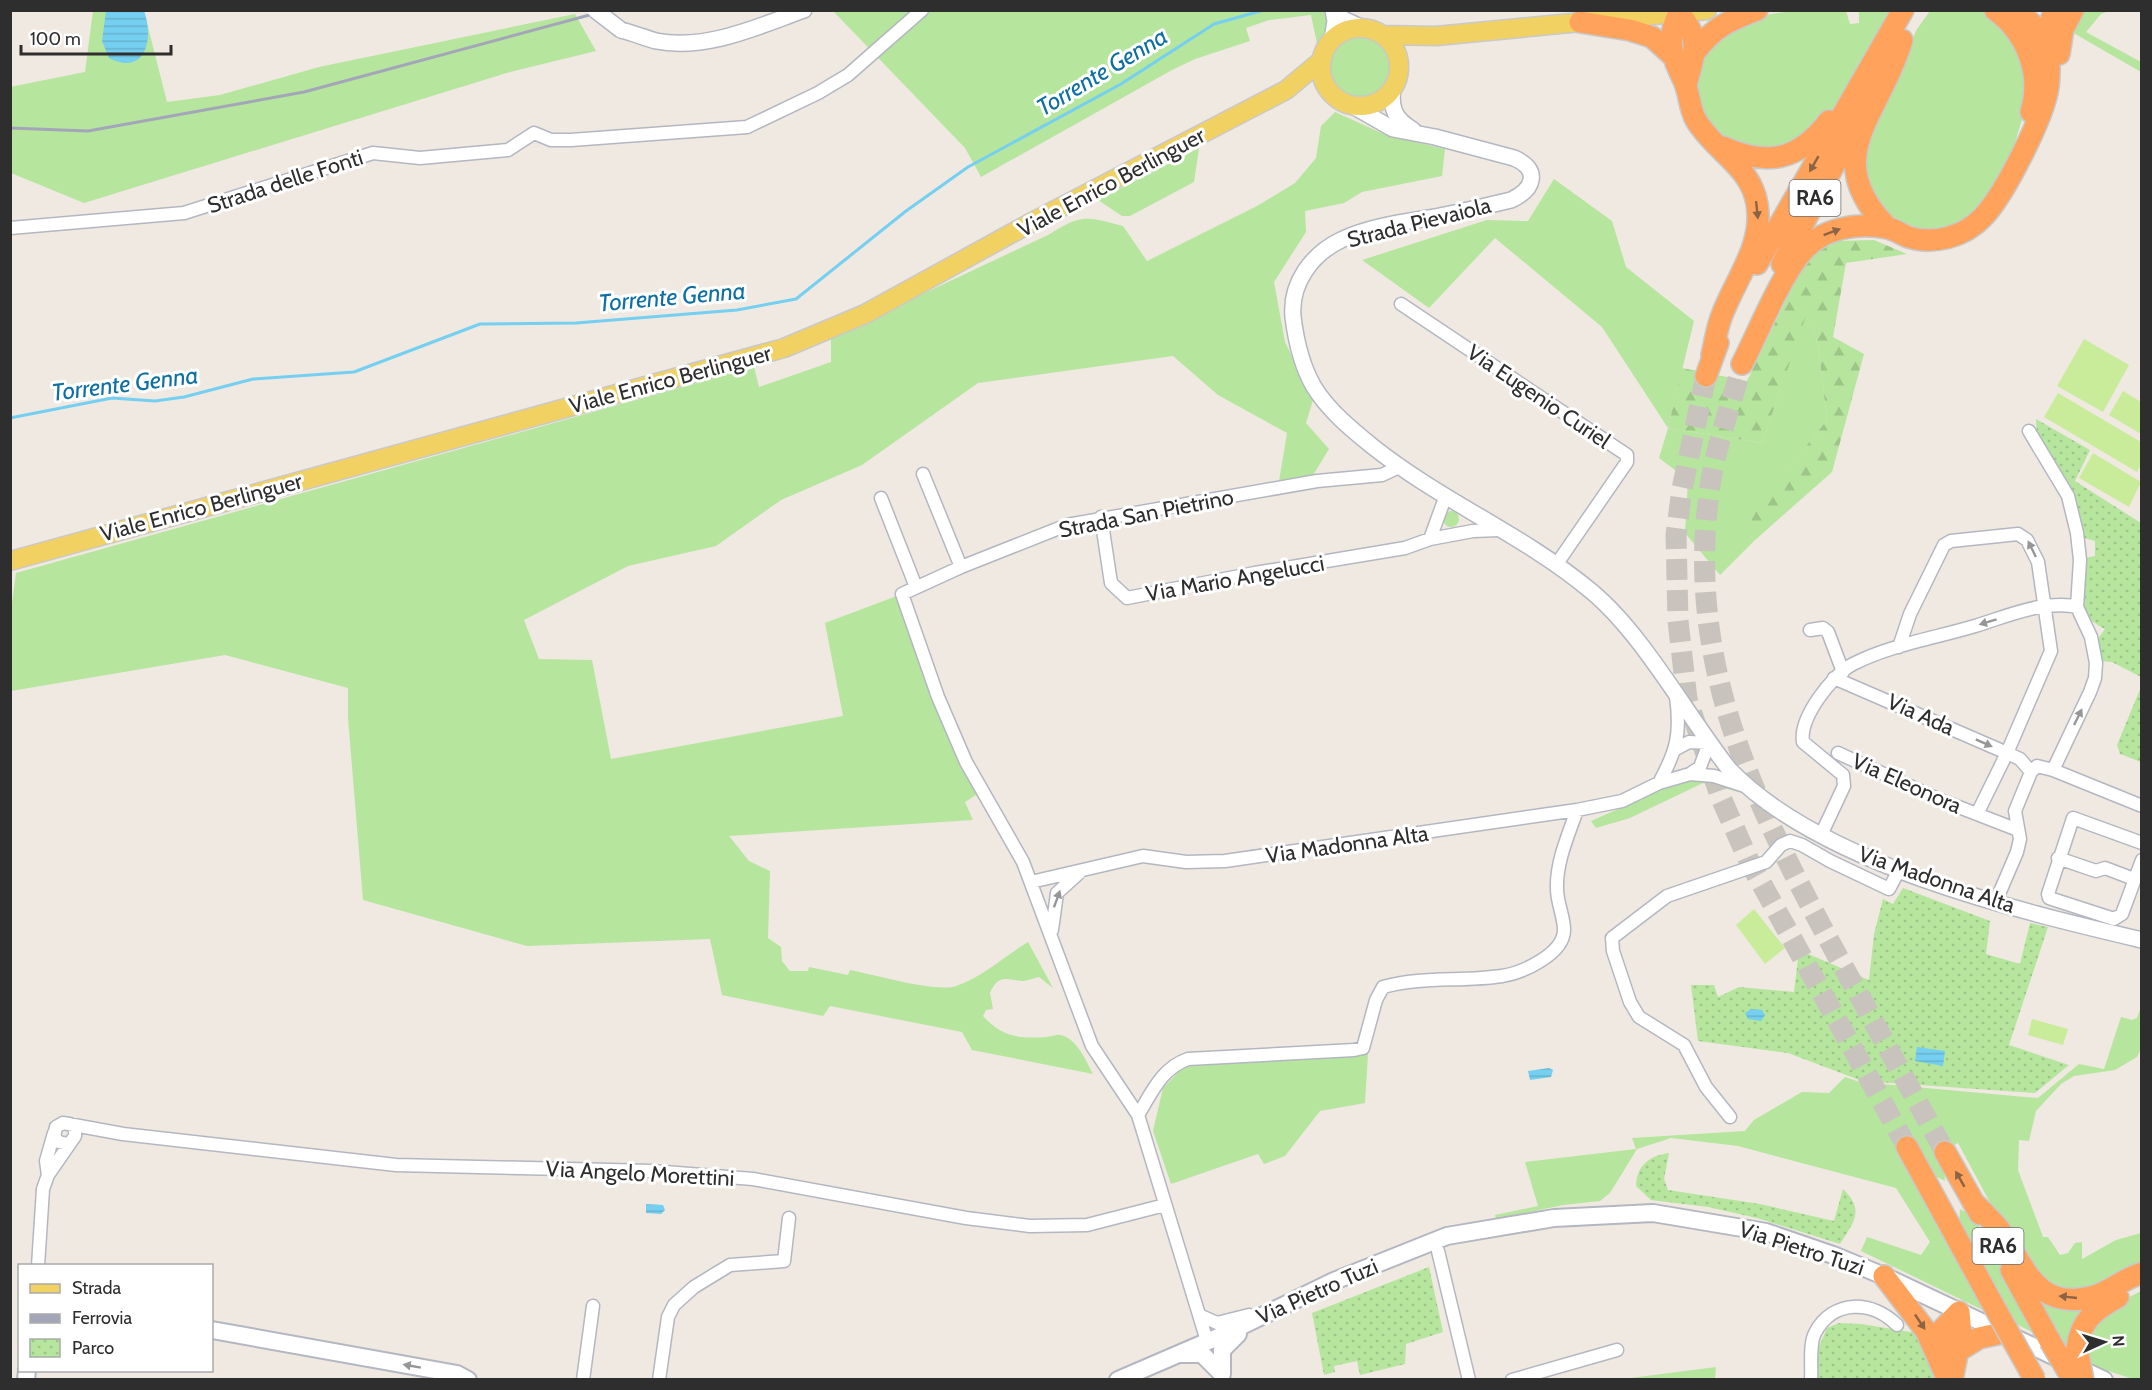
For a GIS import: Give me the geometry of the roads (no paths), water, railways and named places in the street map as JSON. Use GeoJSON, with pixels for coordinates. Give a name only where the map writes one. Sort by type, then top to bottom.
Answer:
{"type":"FeatureCollection","features":[{"type":"Feature","properties":{"kind":"highway"},"geometry":{"type":"LineString","coordinates":[[1686,85],[1695,52],[1709,34],[1729,21],[1757,10]]}},
{"type":"Feature","properties":{"kind":"highway","name":"RA6"},"geometry":{"type":"LineString","coordinates":[[1888,228],[1858,226],[1837,229],[1816,239],[1803,250],[1795,261],[1740,371],[1762,306],[1835,160],[1893,38],[1903,10]]}},
{"type":"Feature","properties":{"kind":"highway","name":"RA6"},"geometry":{"type":"LineString","coordinates":[[1706,376],[1712,355],[1767,246],[1893,38],[1917,10]]}},
{"type":"Feature","properties":{"kind":"highway"},"geometry":{"type":"LineString","coordinates":[[1995,10],[2010,21],[2019,32],[2028,47],[2031,60],[2033,106],[2025,129],[2023,151]]}},
{"type":"Feature","properties":{"kind":"highway"},"geometry":{"type":"LineString","coordinates":[[2023,151],[2048,90],[2048,29],[2053,10]]}},
{"type":"Feature","properties":{"kind":"highway"},"geometry":{"type":"LineString","coordinates":[[1893,38],[1894,67],[1861,130],[1855,152],[1854,169],[1864,199],[1888,228],[1923,241],[1944,239],[1974,225],[1996,201],[2050,105],[2058,70],[2062,36],[2073,10]]}},
{"type":"Feature","properties":{"kind":"highway"},"geometry":{"type":"LineString","coordinates":[[2017,12],[2034,26],[2049,64]]}},
{"type":"Feature","properties":{"kind":"highway"},"geometry":{"type":"LineString","coordinates":[[1695,52],[1689,25],[1679,13],[1670,34],[1672,55],[1686,85],[1689,104],[1696,121],[1749,181],[1757,203],[1756,239],[1748,262],[1721,316],[1712,355]]}},
{"type":"Feature","properties":{"kind":"highway"},"geometry":{"type":"LineString","coordinates":[[1580,22],[1630,30],[1652,37],[1672,55]]}},
{"type":"Feature","properties":{"kind":"highway"},"geometry":{"type":"LineString","coordinates":[[1717,144],[1756,159],[1772,159],[1803,147],[1822,129],[1869,61],[1893,38]]}},
{"type":"Feature","properties":{"kind":"highway","name":"RA6"},"geometry":{"type":"LineString","coordinates":[[1907,1147],[2035,1380]]}},
{"type":"Feature","properties":{"kind":"highway","name":"RA6"},"geometry":{"type":"LineString","coordinates":[[1945,1152],[2073,1380]]}},
{"type":"Feature","properties":{"kind":"highway"},"geometry":{"type":"LineString","coordinates":[[1973,1202],[1999,1230],[2022,1270],[2047,1292],[2072,1298],[2093,1297],[2142,1273]]}},
{"type":"Feature","properties":{"kind":"highway"},"geometry":{"type":"LineString","coordinates":[[1884,1276],[1920,1323],[1948,1354]]}},
{"type":"Feature","properties":{"kind":"highway"},"geometry":{"type":"LineString","coordinates":[[2083,1380],[2077,1349],[2082,1326],[2092,1313],[2142,1284]]}},
{"type":"Feature","properties":{"kind":"highway"},"geometry":{"type":"LineString","coordinates":[[1950,1380],[1948,1354],[1941,1331],[1959,1312]]}},
{"type":"Feature","properties":{"kind":"highway"},"geometry":{"type":"LineString","coordinates":[[1948,1354],[1979,1338],[2002,1332]]}},
{"type":"Feature","properties":{"kind":"main road"},"geometry":{"type":"LineString","coordinates":[[1332,94],[1324,82],[1322,60],[1332,40],[1341,33],[1363,28],[1382,35],[1436,36],[1707,10]]}},
{"type":"Feature","properties":{"kind":"main road"},"geometry":{"type":"LineString","coordinates":[[2017,12],[2032,15],[2053,10]]}},
{"type":"Feature","properties":{"kind":"main road"},"geometry":{"type":"LineString","coordinates":[[1382,35],[1396,52],[1399,67]]}},
{"type":"Feature","properties":{"kind":"main road"},"geometry":{"type":"LineString","coordinates":[[1286,90],[1305,89],[1332,94],[1351,105],[1375,103],[1393,88],[1399,67],[1410,54],[1436,36]]}},
{"type":"Feature","properties":{"kind":"main road","name":"Viale Enrico Berlinguer"},"geometry":{"type":"LineString","coordinates":[[10,561],[32,553],[784,348],[865,314],[1034,221],[1286,90],[1322,60]]}},
{"type":"Feature","properties":{"kind":"main road"},"geometry":{"type":"LineString","coordinates":[[10,555],[32,553]]}},
{"type":"Feature","properties":{"kind":"main road","name":"Via Pietro Tuzi"},"geometry":{"type":"LineString","coordinates":[[1232,1334],[1276,1307],[1448,1236],[1554,1218],[1653,1213],[1766,1232],[1884,1276],[2104,1380]]}},
{"type":"Feature","properties":{"kind":"main road","name":"Via Pietro Tuzi"},"geometry":{"type":"LineString","coordinates":[[1118,1380],[1206,1341],[1232,1334],[1465,1241],[1480,1232]]}},
{"type":"Feature","properties":{"kind":"main road"},"geometry":{"type":"LineString","coordinates":[[213,1330],[457,1374],[468,1380]]}},
{"type":"Feature","properties":{"kind":"main road"},"geometry":{"type":"LineString","coordinates":[[1223,1377],[1222,1350],[1232,1334]]}},
{"type":"Feature","properties":{"kind":"main road"},"geometry":{"type":"LineString","coordinates":[[1206,1341],[1223,1377]]}},
{"type":"Feature","properties":{"kind":"main road"},"geometry":{"type":"LineString","coordinates":[[1178,1354],[1202,1354],[1223,1377]]}},
{"type":"Feature","properties":{"kind":"street"},"geometry":{"type":"LineString","coordinates":[[595,10],[621,30],[658,41],[691,43],[731,35],[804,10]]}},
{"type":"Feature","properties":{"kind":"street","name":"Strada delle Fonti"},"geometry":{"type":"LineString","coordinates":[[10,228],[184,213],[373,153],[420,158],[508,150],[534,133],[552,140],[571,140],[662,131],[747,127],[818,93],[863,63],[922,10]]}},
{"type":"Feature","properties":{"kind":"street"},"geometry":{"type":"LineString","coordinates":[[1334,10],[1343,19],[1363,28]]}},
{"type":"Feature","properties":{"kind":"street"},"geometry":{"type":"LineString","coordinates":[[1332,40],[1334,10]]}},
{"type":"Feature","properties":{"kind":"street"},"geometry":{"type":"LineString","coordinates":[[1393,88],[1392,110],[1401,122],[1415,132]]}},
{"type":"Feature","properties":{"kind":"street"},"geometry":{"type":"LineString","coordinates":[[1351,105],[1393,129],[1415,132]]}},
{"type":"Feature","properties":{"kind":"street","name":"Strada Pievaiola"},"geometry":{"type":"LineString","coordinates":[[1398,467],[1353,431],[1315,387],[1303,363],[1296,337],[1292,308],[1295,288],[1306,269],[1322,252],[1341,240],[1397,224],[1511,200],[1522,195],[1532,181],[1531,172],[1524,162],[1415,132]]}},
{"type":"Feature","properties":{"kind":"street","name":"Via Eugenio Curiel"},"geometry":{"type":"LineString","coordinates":[[1401,304],[1627,455],[1627,462],[1556,565]]}},
{"type":"Feature","properties":{"kind":"street"},"geometry":{"type":"LineString","coordinates":[[2029,431],[2068,496],[2077,533],[2079,560],[2077,607],[2091,637],[2096,663],[2095,678],[2053,770]]}},
{"type":"Feature","properties":{"kind":"street","name":"Via Madonna Alta"},"geometry":{"type":"LineString","coordinates":[[1398,467],[1556,565],[1591,591],[1612,611],[1708,742],[1745,786],[1792,819],[1821,835],[1899,870],[1996,901],[2074,915],[2142,940]]}},
{"type":"Feature","properties":{"kind":"street","name":"Strada San Pietrino"},"geometry":{"type":"LineString","coordinates":[[1031,882],[1020,856],[966,762],[938,697],[902,594],[961,567],[1067,525],[1101,517],[1317,480],[1382,475],[1398,467]]}},
{"type":"Feature","properties":{"kind":"street"},"geometry":{"type":"LineString","coordinates":[[923,474],[961,567]]}},
{"type":"Feature","properties":{"kind":"street"},"geometry":{"type":"LineString","coordinates":[[881,498],[916,586]]}},
{"type":"Feature","properties":{"kind":"street"},"geometry":{"type":"LineString","coordinates":[[1430,539],[1445,498]]}},
{"type":"Feature","properties":{"kind":"street"},"geometry":{"type":"LineString","coordinates":[[1458,533],[1464,527],[1466,511]]}},
{"type":"Feature","properties":{"kind":"street","name":"Via Mario Angelucci"},"geometry":{"type":"LineString","coordinates":[[1101,517],[1111,583],[1127,598],[1254,573],[1405,548],[1430,539],[1458,533],[1499,530]]}},
{"type":"Feature","properties":{"kind":"street","name":"Via Eleonora"},"geometry":{"type":"LineString","coordinates":[[1899,647],[1910,614],[1944,544],[1951,541],[2018,534],[2027,540],[2038,562],[2051,651],[2007,753],[1977,814]]}},
{"type":"Feature","properties":{"kind":"street"},"geometry":{"type":"LineString","coordinates":[[1821,835],[1844,786],[1843,775],[1803,742],[1802,736],[1822,693],[1839,675],[1853,665],[1899,647],[2044,606],[2077,607]]}},
{"type":"Feature","properties":{"kind":"street"},"geometry":{"type":"LineString","coordinates":[[1810,630],[1822,628],[1828,633],[1839,675]]}},
{"type":"Feature","properties":{"kind":"street","name":"Via Ada"},"geometry":{"type":"LineString","coordinates":[[1839,675],[2020,759],[2031,772]]}},
{"type":"Feature","properties":{"kind":"street"},"geometry":{"type":"LineString","coordinates":[[1659,783],[1676,749],[1679,733],[1676,696]]}},
{"type":"Feature","properties":{"kind":"street"},"geometry":{"type":"LineString","coordinates":[[1676,749],[1689,742],[1708,742],[1700,766],[1690,774]]}},
{"type":"Feature","properties":{"kind":"street","name":"Via Eleonora"},"geometry":{"type":"LineString","coordinates":[[1838,753],[2018,830]]}},
{"type":"Feature","properties":{"kind":"street"},"geometry":{"type":"LineString","coordinates":[[1996,901],[2017,852],[2020,839],[2015,811],[2031,772],[2037,766],[2053,770],[2142,806]]}},
{"type":"Feature","properties":{"kind":"street","name":"Via Madonna Alta"},"geometry":{"type":"LineString","coordinates":[[1031,882],[1143,856],[1186,862],[1225,861],[1577,810],[1622,801],[1659,783],[1690,774],[1714,776],[1745,786]]}},
{"type":"Feature","properties":{"kind":"street"},"geometry":{"type":"LineString","coordinates":[[1138,1115],[1167,1070],[1177,1062],[1188,1059],[1363,1048],[1376,1000],[1383,987],[1426,981],[1504,976],[1548,955],[1559,945],[1564,931],[1557,888],[1559,862],[1577,810]]}},
{"type":"Feature","properties":{"kind":"street"},"geometry":{"type":"LineString","coordinates":[[2142,843],[2073,818],[2058,858],[2048,894],[2049,898],[2074,915],[2114,919],[2122,914],[2142,860]]}},
{"type":"Feature","properties":{"kind":"street"},"geometry":{"type":"LineString","coordinates":[[1730,1117],[1706,1088],[1684,1045],[1639,1017],[1630,1002],[1613,951],[1612,938],[1667,896],[1766,862],[1782,845],[1790,842],[1802,844],[1830,861],[1889,889],[1899,870]]}},
{"type":"Feature","properties":{"kind":"street"},"geometry":{"type":"LineString","coordinates":[[2058,858],[2096,871],[2105,868],[2134,879]]}},
{"type":"Feature","properties":{"kind":"street"},"geometry":{"type":"LineString","coordinates":[[1053,940],[1052,919],[1057,893],[1072,878],[1085,870]]}},
{"type":"Feature","properties":{"kind":"street"},"geometry":{"type":"LineString","coordinates":[[1031,882],[1092,1047],[1138,1115],[1206,1341]]}},
{"type":"Feature","properties":{"kind":"street"},"geometry":{"type":"LineString","coordinates":[[40,1264],[43,1189],[48,1175],[72,1140],[75,1129],[70,1124],[59,1124],[54,1133],[46,1161],[48,1175]]}},
{"type":"Feature","properties":{"kind":"street","name":"Via Angelo Morettini"},"geometry":{"type":"LineString","coordinates":[[70,1124],[111,1131],[396,1165],[652,1171],[753,1179],[955,1216],[1030,1226],[1087,1225],[1165,1205]]}},
{"type":"Feature","properties":{"kind":"street","name":"Via Angelo Morettini"},"geometry":{"type":"LineString","coordinates":[[72,1140],[111,1131]]}},
{"type":"Feature","properties":{"kind":"street"},"geometry":{"type":"LineString","coordinates":[[54,1133],[58,1142],[72,1140]]}},
{"type":"Feature","properties":{"kind":"street"},"geometry":{"type":"LineString","coordinates":[[659,1380],[668,1317],[674,1305],[694,1287],[730,1265],[784,1261],[789,1218]]}},
{"type":"Feature","properties":{"kind":"street"},"geometry":{"type":"LineString","coordinates":[[1438,1251],[1469,1380]]}},
{"type":"Feature","properties":{"kind":"street"},"geometry":{"type":"LineString","coordinates":[[1811,1380],[1814,1335],[1830,1314],[1865,1305],[1886,1313],[1897,1324]]}},
{"type":"Feature","properties":{"kind":"street"},"geometry":{"type":"LineString","coordinates":[[583,1380],[593,1306]]}},
{"type":"Feature","properties":{"kind":"street"},"geometry":{"type":"LineString","coordinates":[[1199,1315],[1217,1323],[1276,1307]]}},
{"type":"Feature","properties":{"kind":"street"},"geometry":{"type":"LineString","coordinates":[[1512,1380],[1617,1350]]}},
{"type":"Feature","properties":{"kind":"water"},"geometry":{"type":"Polygon","coordinates":[[[106,11],[144,11],[148,32],[147,43],[139,59],[122,63],[109,58],[102,41],[106,11]]]}},
{"type":"Feature","properties":{"kind":"water"},"geometry":{"type":"Polygon","coordinates":[[[1751,1009],[1762,1010],[1765,1015],[1761,1021],[1748,1019],[1745,1013],[1751,1009]]]}},
{"type":"Feature","properties":{"kind":"water"},"geometry":{"type":"Polygon","coordinates":[[[1917,1047],[1945,1051],[1943,1066],[1915,1061],[1917,1047]]]}},
{"type":"Feature","properties":{"kind":"water"},"geometry":{"type":"Polygon","coordinates":[[[1549,1068],[1553,1070],[1551,1077],[1530,1080],[1528,1071],[1549,1068]]]}},
{"type":"Feature","properties":{"kind":"water"},"geometry":{"type":"Polygon","coordinates":[[[646,1204],[663,1205],[665,1210],[661,1214],[646,1213],[646,1204]]]}},
{"type":"Feature","properties":{"kind":"waterway","name":"Torrente Genna"},"geometry":{"type":"LineString","coordinates":[[10,418],[112,398],[155,401],[184,397],[253,379],[354,372],[480,324],[576,323],[737,310],[796,299],[906,211],[968,167],[1121,84],[1214,24],[1264,10]]}},
{"type":"Feature","properties":{"kind":"tunnel"},"geometry":{"type":"LineString","coordinates":[[1706,376],[1682,489],[1676,535],[1678,621],[1687,699],[1721,798],[1749,861],[1907,1147]]}},
{"type":"Feature","properties":{"kind":"tunnel"},"geometry":{"type":"LineString","coordinates":[[1738,379],[1716,455],[1708,502],[1705,565],[1709,625],[1720,683],[1736,739],[1757,794],[1782,848],[1809,903],[1945,1152]]}},
{"type":"Feature","properties":{"kind":"railway"},"geometry":{"type":"LineString","coordinates":[[10,128],[88,131],[304,92],[608,10]]}}]}
